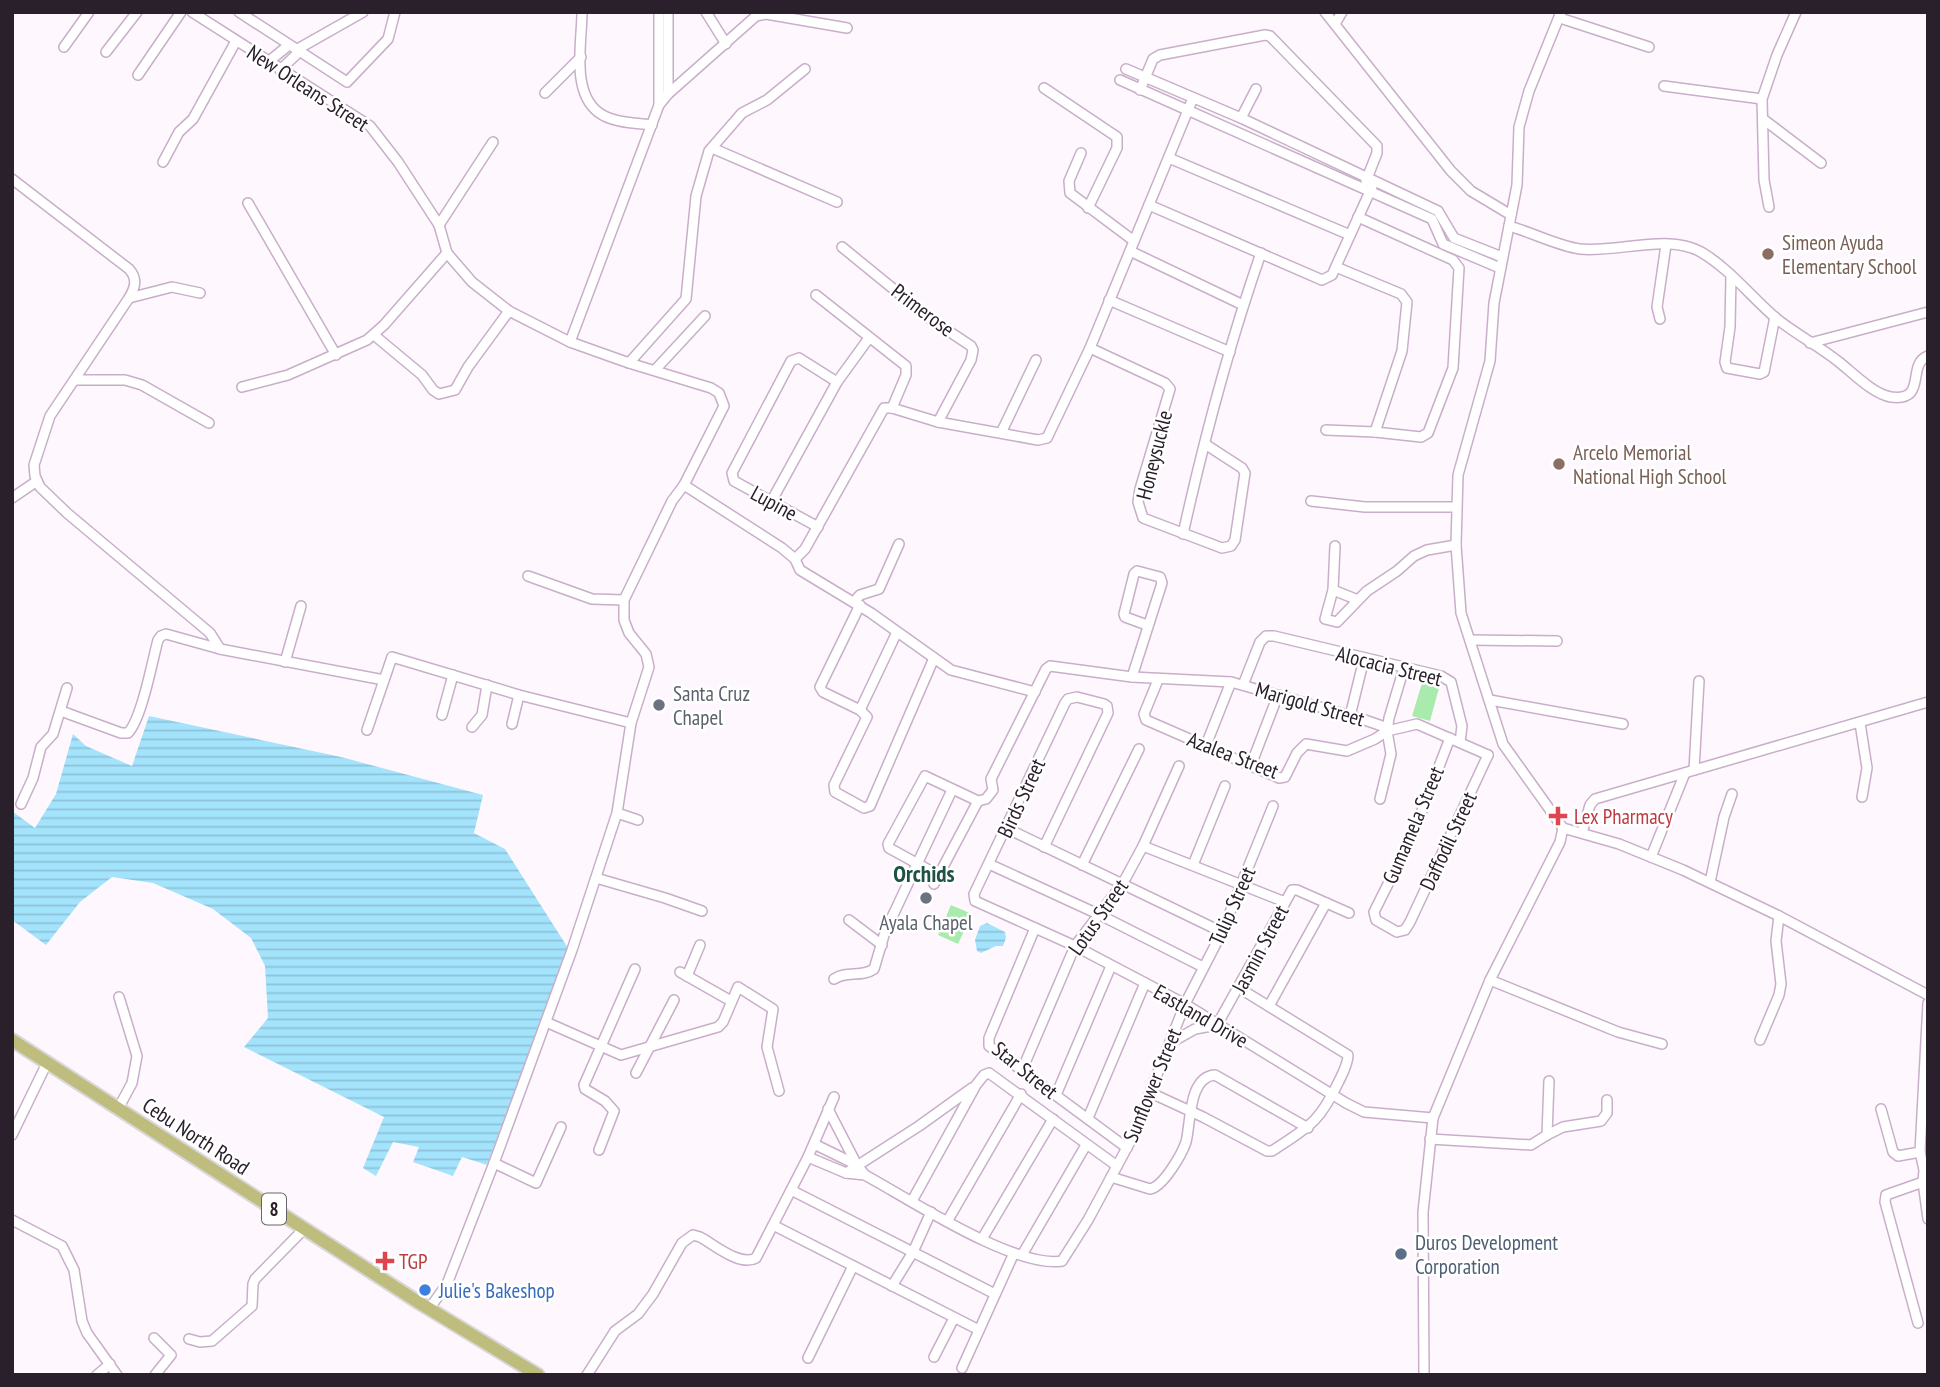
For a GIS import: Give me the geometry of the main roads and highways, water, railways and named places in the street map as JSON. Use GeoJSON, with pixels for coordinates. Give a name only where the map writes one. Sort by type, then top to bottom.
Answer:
{"type":"FeatureCollection","features":[{"type":"Feature","properties":{"kind":"main road","name":"Cebu North Road"},"geometry":{"type":"LineString","coordinates":[[12,1040],[429,1309],[538,1375]]}},
{"type":"Feature","properties":{"kind":"water"},"geometry":{"type":"Polygon","coordinates":[[[149,716],[341,757],[483,795],[474,833],[505,849],[568,948],[487,1165],[462,1157],[453,1176],[413,1162],[419,1147],[393,1142],[376,1176],[363,1168],[384,1117],[244,1047],[268,1018],[265,966],[251,938],[213,909],[153,883],[112,877],[80,902],[46,945],[12,920],[12,811],[35,828],[56,794],[73,734],[86,746],[132,766],[149,716]]]}},
{"type":"Feature","properties":{"kind":"water"},"geometry":{"type":"Polygon","coordinates":[[[987,923],[1005,932],[1006,938],[1003,946],[996,946],[981,953],[977,951],[975,940],[980,926],[987,923]]]}},
{"type":"Feature","properties":{"kind":"place","name":"Simeon Ayuda Elementary School"},"geometry":{"type":"Point","coordinates":[1768,254]}},
{"type":"Feature","properties":{"kind":"place","name":"Arcelo Memorial National High School"},"geometry":{"type":"Point","coordinates":[1559,464]}},
{"type":"Feature","properties":{"kind":"place","name":"Santa Cruz Chapel"},"geometry":{"type":"Point","coordinates":[659,705]}},
{"type":"Feature","properties":{"kind":"place","name":"Lex Pharmacy"},"geometry":{"type":"Point","coordinates":[1558,816]}},
{"type":"Feature","properties":{"kind":"place","name":"Ayala Chapel"},"geometry":{"type":"Point","coordinates":[926,898]}},
{"type":"Feature","properties":{"kind":"place","name":"Duros Development Corporation"},"geometry":{"type":"Point","coordinates":[1401,1254]}},
{"type":"Feature","properties":{"kind":"place","name":"TGP"},"geometry":{"type":"Point","coordinates":[385,1261]}},
{"type":"Feature","properties":{"kind":"place","name":"Julie's Bakeshop"},"geometry":{"type":"Point","coordinates":[425,1290]}},
{"type":"Feature","properties":{"kind":"district","name":"Orchids"},"geometry":{"type":"Point","coordinates":[924,873]}}]}
